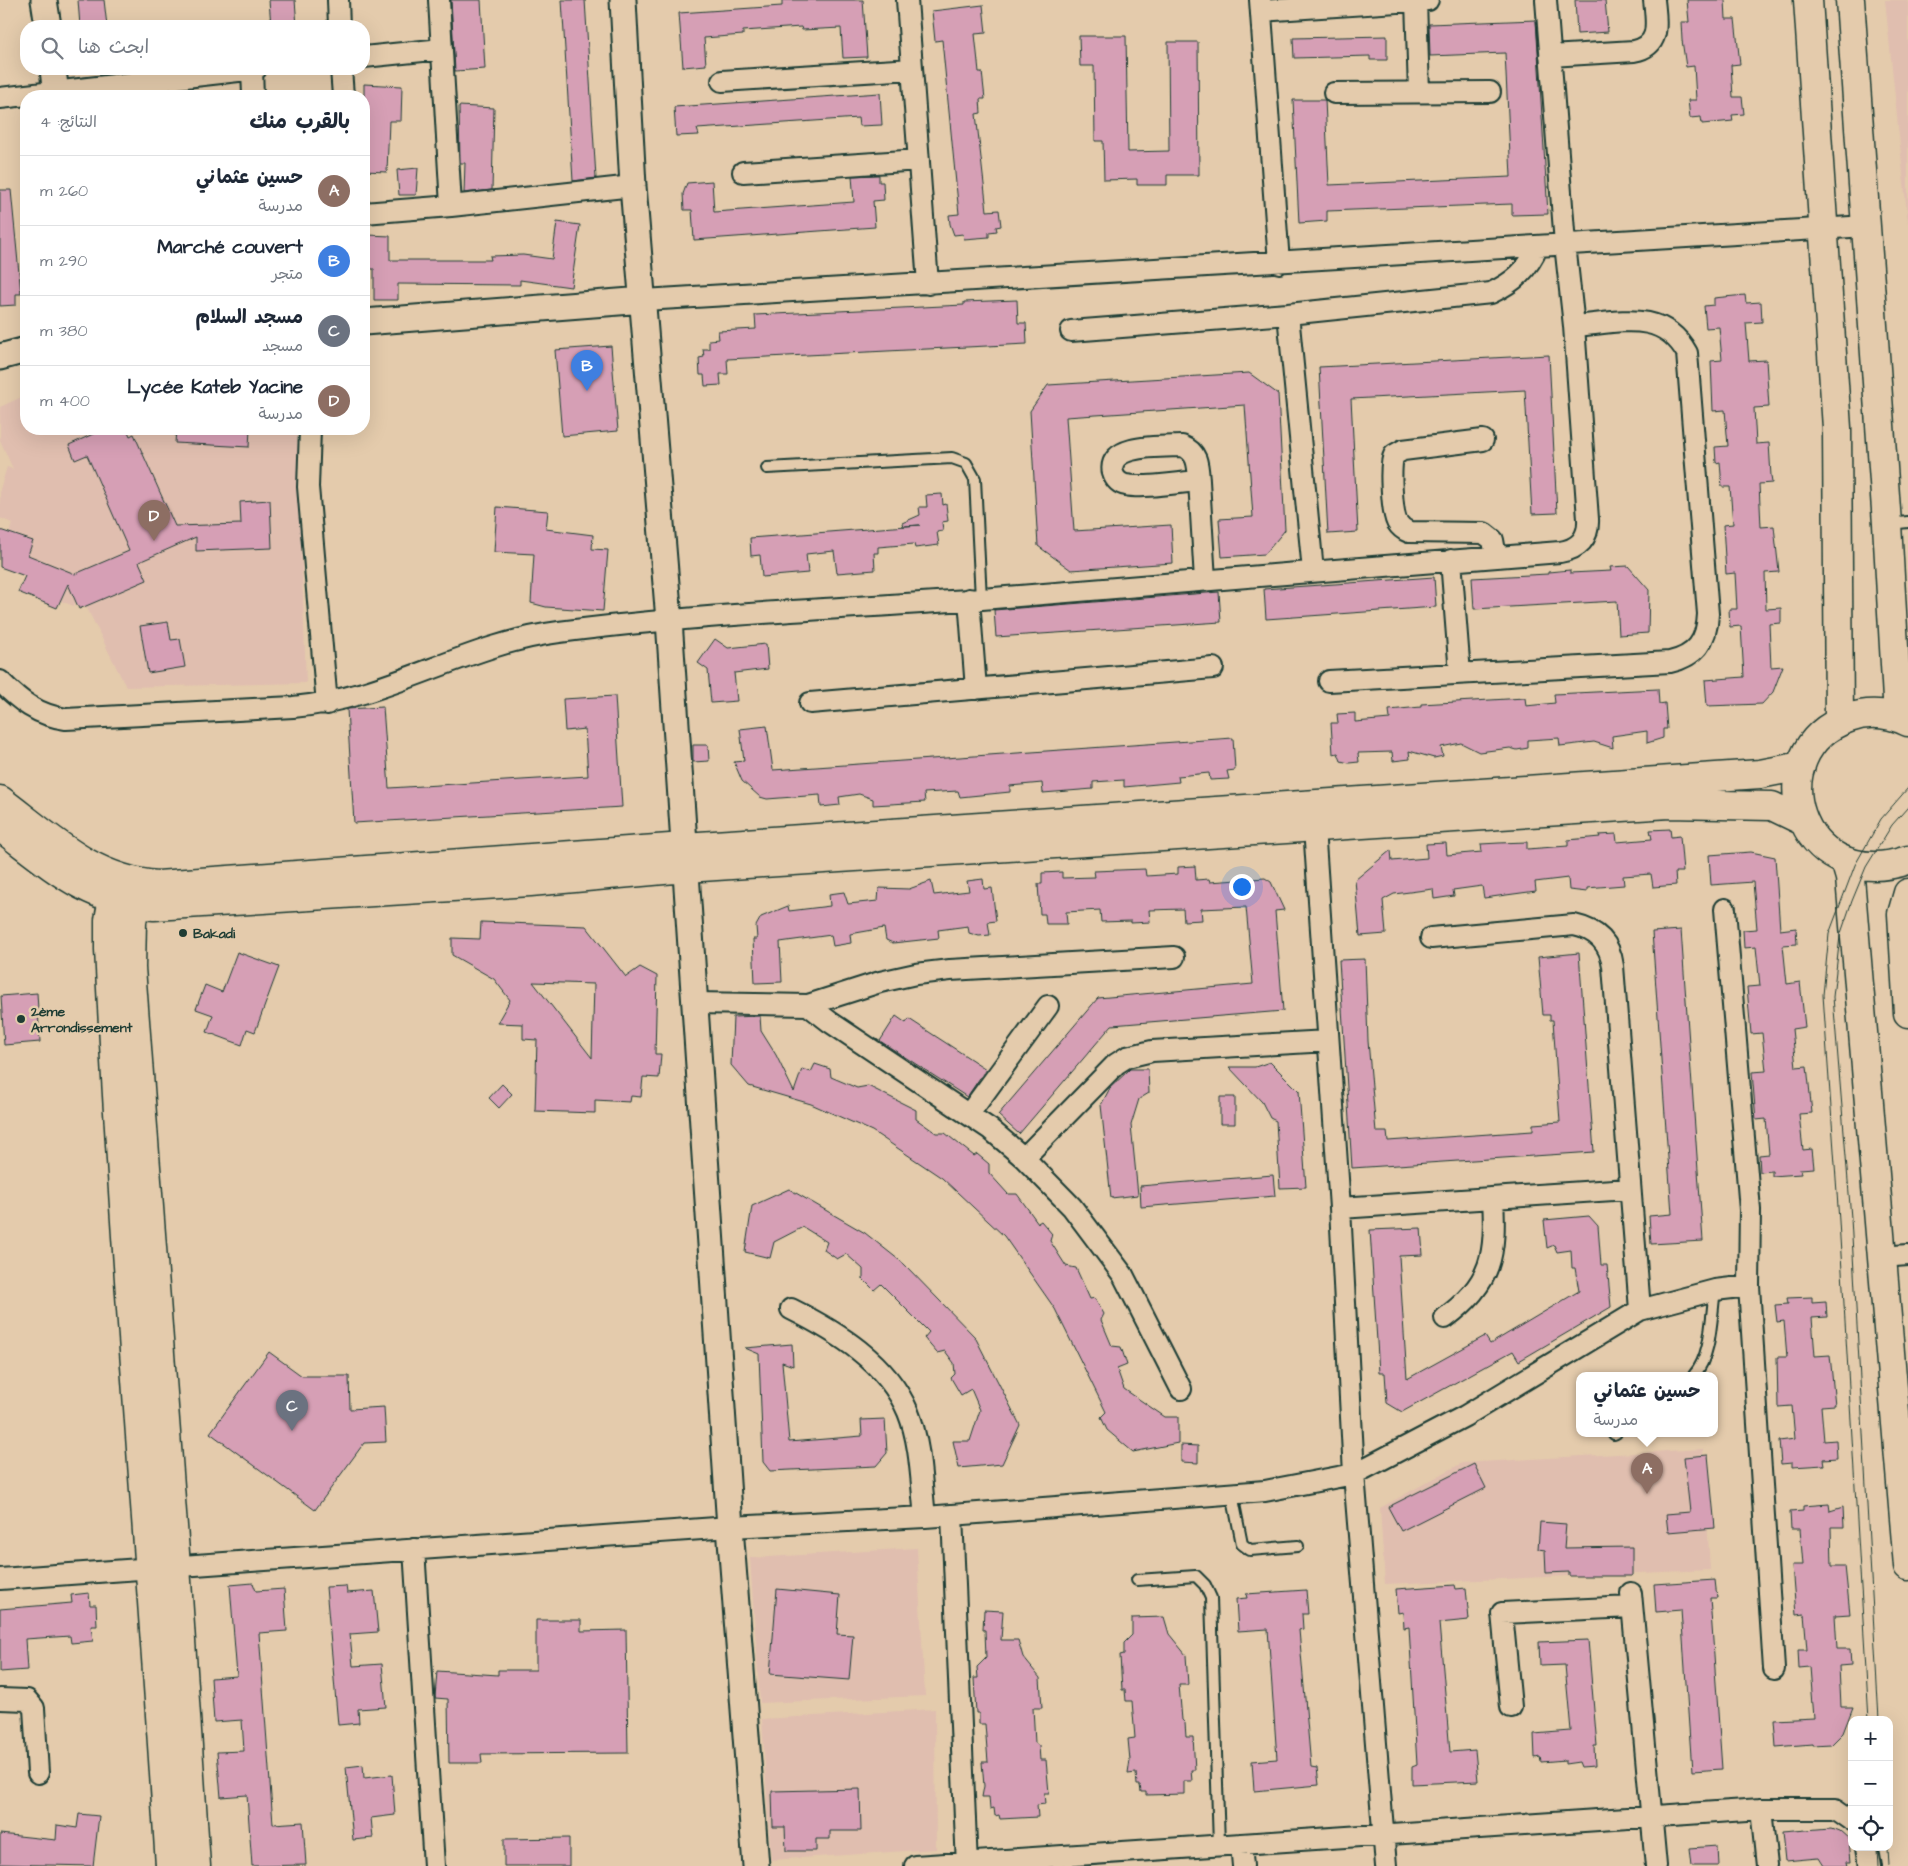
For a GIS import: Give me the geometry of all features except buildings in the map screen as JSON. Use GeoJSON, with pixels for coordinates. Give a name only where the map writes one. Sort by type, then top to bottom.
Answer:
{"type":"FeatureCollection","features":[{"type":"Feature","properties":{"kind":"main road"},"geometry":{"type":"LineString","coordinates":[[1808,0],[1837,428],[1839,722]]}},
{"type":"Feature","properties":{"kind":"main road"},"geometry":{"type":"LineString","coordinates":[[1850,0],[1880,424],[1898,523],[1903,720],[1879,714],[1858,715],[1839,722],[1818,738],[1810,748],[1801,766],[1797,784],[1798,803],[1804,821],[1820,846],[1845,862],[1866,867],[1888,866],[1908,860]]}},
{"type":"Feature","properties":{"kind":"main road"},"geometry":{"type":"LineString","coordinates":[[1837,428],[1880,424]]}},
{"type":"Feature","properties":{"kind":"main road"},"geometry":{"type":"LineString","coordinates":[[1313,817],[1760,774],[1801,766]]}},
{"type":"Feature","properties":{"kind":"main road"},"geometry":{"type":"LineString","coordinates":[[0,800],[126,891],[163,906],[520,882],[685,857]]}},
{"type":"Feature","properties":{"kind":"main road"},"geometry":{"type":"LineString","coordinates":[[0,827],[75,882],[92,892],[126,891],[158,885],[685,857],[1313,817],[1669,804],[1772,806],[1804,821]]}},
{"type":"Feature","properties":{"kind":"main road"},"geometry":{"type":"LineString","coordinates":[[1845,862],[1850,878],[1908,1566]]}},
{"type":"Feature","properties":{"kind":"main road"},"geometry":{"type":"LineString","coordinates":[[75,882],[94,914],[120,949]]}},
{"type":"Feature","properties":{"kind":"main road"},"geometry":{"type":"LineString","coordinates":[[126,891],[120,949],[120,1170],[196,1866]]}},
{"type":"Feature","properties":{"kind":"main road"},"geometry":{"type":"LineString","coordinates":[[1908,893],[1902,914],[1905,934],[1908,1013]]}},
{"type":"Feature","properties":{"kind":"main road"},"geometry":{"type":"LineString","coordinates":[[120,949],[134,938],[145,920],[163,906]]}},
{"type":"Feature","properties":{"kind":"main road"},"geometry":{"type":"LineString","coordinates":[[164,1567],[170,1866]]}},
{"type":"Feature","properties":{"kind":"street"},"geometry":{"type":"LineString","coordinates":[[44,0],[47,20]]}},
{"type":"Feature","properties":{"kind":"street"},"geometry":{"type":"LineString","coordinates":[[338,0],[339,20]]}},
{"type":"Feature","properties":{"kind":"street"},"geometry":{"type":"LineString","coordinates":[[439,0],[451,206]]}},
{"type":"Feature","properties":{"kind":"street"},"geometry":{"type":"LineString","coordinates":[[623,0],[633,186],[644,300],[669,620],[730,1527],[756,1866]]}},
{"type":"Feature","properties":{"kind":"street"},"geometry":{"type":"LineString","coordinates":[[907,0],[928,284]]}},
{"type":"Feature","properties":{"kind":"street"},"geometry":{"type":"LineString","coordinates":[[1279,263],[1261,5],[1422,0],[1419,92]]}},
{"type":"Feature","properties":{"kind":"street"},"geometry":{"type":"LineString","coordinates":[[0,681],[27,706],[52,717],[66,719],[327,704],[423,674],[453,660],[509,641],[560,632],[669,620],[975,599],[1568,551],[1576,547],[1586,535],[1588,519],[1574,326],[1565,244],[1546,0]]}},
{"type":"Feature","properties":{"kind":"street"},"geometry":{"type":"LineString","coordinates":[[1550,56],[1634,51],[1647,47],[1652,42],[1656,30],[1654,0]]}},
{"type":"Feature","properties":{"kind":"street"},"geometry":{"type":"LineString","coordinates":[[370,56],[442,49]]}},
{"type":"Feature","properties":{"kind":"street"},"geometry":{"type":"LineString","coordinates":[[722,81],[912,69]]}},
{"type":"Feature","properties":{"kind":"street"},"geometry":{"type":"LineString","coordinates":[[54,75],[55,90]]}},
{"type":"Feature","properties":{"kind":"street"},"geometry":{"type":"LineString","coordinates":[[94,90],[208,75]]}},
{"type":"Feature","properties":{"kind":"street"},"geometry":{"type":"LineString","coordinates":[[253,90],[254,75]]}},
{"type":"Feature","properties":{"kind":"street"},"geometry":{"type":"LineString","coordinates":[[341,75],[343,90]]}},
{"type":"Feature","properties":{"kind":"street"},"geometry":{"type":"LineString","coordinates":[[1334,93],[1490,92]]}},
{"type":"Feature","properties":{"kind":"street"},"geometry":{"type":"LineString","coordinates":[[0,98],[20,97]]}},
{"type":"Feature","properties":{"kind":"street"},"geometry":{"type":"LineString","coordinates":[[743,172],[919,160]]}},
{"type":"Feature","properties":{"kind":"street"},"geometry":{"type":"LineString","coordinates":[[370,212],[451,206],[633,186]]}},
{"type":"Feature","properties":{"kind":"street"},"geometry":{"type":"LineString","coordinates":[[370,322],[644,300],[1866,226]]}},
{"type":"Feature","properties":{"kind":"street"},"geometry":{"type":"LineString","coordinates":[[1071,331],[1288,314],[1491,293],[1507,286],[1520,275],[1531,262],[1538,246]]}},
{"type":"Feature","properties":{"kind":"street"},"geometry":{"type":"LineString","coordinates":[[1288,314],[1313,571]]}},
{"type":"Feature","properties":{"kind":"street"},"geometry":{"type":"LineString","coordinates":[[1329,681],[1670,662],[1683,659],[1695,652],[1703,641],[1708,628],[1687,353],[1671,332],[1660,325],[1647,322],[1574,326]]}},
{"type":"Feature","properties":{"kind":"street"},"geometry":{"type":"LineString","coordinates":[[0,357],[20,352]]}},
{"type":"Feature","properties":{"kind":"street"},"geometry":{"type":"LineString","coordinates":[[310,435],[308,486],[327,704]]}},
{"type":"Feature","properties":{"kind":"street"},"geometry":{"type":"LineString","coordinates":[[1483,440],[1404,450],[1394,455],[1391,464],[1395,517],[1400,526],[1414,533],[1484,533],[1493,540],[1496,556]]}},
{"type":"Feature","properties":{"kind":"street"},"geometry":{"type":"LineString","coordinates":[[1199,481],[1205,580]]}},
{"type":"Feature","properties":{"kind":"street"},"geometry":{"type":"LineString","coordinates":[[1451,560],[1460,674]]}},
{"type":"Feature","properties":{"kind":"street"},"geometry":{"type":"LineString","coordinates":[[975,599],[976,689]]}},
{"type":"Feature","properties":{"kind":"street"},"geometry":{"type":"LineString","coordinates":[[810,703],[1213,668]]}},
{"type":"Feature","properties":{"kind":"street"},"geometry":{"type":"LineString","coordinates":[[1313,817],[1340,1208],[1354,1474],[1386,1866]]}},
{"type":"Feature","properties":{"kind":"street"},"geometry":{"type":"LineString","coordinates":[[1725,909],[1750,1210],[1749,1286],[1774,1669]]}},
{"type":"Feature","properties":{"kind":"street"},"geometry":{"type":"LineString","coordinates":[[1430,938],[1574,925],[1594,932],[1601,938],[1611,956],[1613,966],[1640,1310]]}},
{"type":"Feature","properties":{"kind":"street"},"geometry":{"type":"LineString","coordinates":[[695,1003],[808,1005],[880,982],[916,974],[950,970],[1174,957]]}},
{"type":"Feature","properties":{"kind":"street"},"geometry":{"type":"LineString","coordinates":[[808,1005],[838,1028],[969,1114],[1024,1158],[1072,1207],[1123,1275],[1181,1389]]}},
{"type":"Feature","properties":{"kind":"street"},"geometry":{"type":"LineString","coordinates":[[969,1114],[1048,1006]]}},
{"type":"Feature","properties":{"kind":"street"},"geometry":{"type":"LineString","coordinates":[[1024,1158],[1106,1072],[1127,1057],[1152,1051],[1328,1041]]}},
{"type":"Feature","properties":{"kind":"street"},"geometry":{"type":"LineString","coordinates":[[1340,1208],[1629,1189]]}},
{"type":"Feature","properties":{"kind":"street"},"geometry":{"type":"LineString","coordinates":[[1445,1318],[1476,1290],[1486,1272],[1493,1253],[1493,1198]]}},
{"type":"Feature","properties":{"kind":"street"},"geometry":{"type":"LineString","coordinates":[[1881,1257],[1908,1255]]}},
{"type":"Feature","properties":{"kind":"street"},"geometry":{"type":"LineString","coordinates":[[0,1579],[730,1527],[925,1517],[1265,1491],[1354,1474],[1465,1416],[1640,1310],[1715,1290],[1749,1286]]}},
{"type":"Feature","properties":{"kind":"street"},"geometry":{"type":"LineString","coordinates":[[791,1309],[845,1339],[868,1357],[889,1382],[908,1412],[916,1441],[925,1517]]}},
{"type":"Feature","properties":{"kind":"street"},"geometry":{"type":"LineString","coordinates":[[952,1515],[967,1864]]}},
{"type":"Feature","properties":{"kind":"street"},"geometry":{"type":"LineString","coordinates":[[414,1550],[434,1866]]}},
{"type":"Feature","properties":{"kind":"street"},"geometry":{"type":"LineString","coordinates":[[1512,1707],[1502,1613],[1631,1600],[1656,1866]]}},
{"type":"Feature","properties":{"kind":"street"},"geometry":{"type":"LineString","coordinates":[[0,1699],[18,1698],[28,1700],[34,1708],[38,1773]]}},
{"type":"Feature","properties":{"kind":"street"},"geometry":{"type":"LineString","coordinates":[[915,1866],[1762,1809],[1835,1809],[1848,1818]]}},
{"type":"Feature","properties":{"kind":"street"},"geometry":{"type":"LineString","coordinates":[[1762,1809],[1767,1866]]}},
{"type":"Feature","properties":{"kind":"street"},"geometry":{"type":"LineString","coordinates":[[1241,1844],[1243,1866]]}},
{"type":"Feature","properties":{"kind":"street"},"geometry":{"type":"LineString","coordinates":[[1867,1851],[1870,1866]]}},
{"type":"Feature","properties":{"kind":"lane"},"geometry":{"type":"LineString","coordinates":[[768,468],[952,458],[966,463],[976,479],[975,599]]}},
{"type":"Feature","properties":{"kind":"lane"},"geometry":{"type":"LineString","coordinates":[[1697,1372],[1706,1348],[1715,1290]]}},
{"type":"Feature","properties":{"kind":"lane"},"geometry":{"type":"LineString","coordinates":[[1232,1494],[1242,1544],[1246,1548],[1250,1550],[1298,1546]]}},
{"type":"Feature","properties":{"kind":"lane"},"geometry":{"type":"LineString","coordinates":[[1137,1580],[1196,1576],[1205,1584],[1211,1598],[1219,1845]]}},
{"type":"Feature","properties":{"kind":"shaded area"},"geometry":{"type":"Polygon","coordinates":[[[1885,0],[1908,0],[1908,223],[1885,0]]]}},
{"type":"Feature","properties":{"kind":"shaded area"},"geometry":{"type":"Polygon","coordinates":[[[20,398],[20,435],[297,435],[306,683],[126,687],[83,600],[76,599],[74,606],[29,589],[35,568],[3,559],[12,523],[0,518],[0,489],[7,467],[13,469],[0,440],[0,407],[20,398]]]}},
{"type":"Feature","properties":{"kind":"shaded area"},"geometry":{"type":"Polygon","coordinates":[[[1703,1449],[1710,1570],[1385,1584],[1380,1508],[1462,1463],[1703,1449]]]}},
{"type":"Feature","properties":{"kind":"shaded area"},"geometry":{"type":"Polygon","coordinates":[[[917,1548],[925,1696],[760,1703],[750,1558],[917,1548]]]}},
{"type":"Feature","properties":{"kind":"shaded area"},"geometry":{"type":"Polygon","coordinates":[[[935,1709],[936,1849],[771,1860],[762,1719],[935,1709]]]}},
{"type":"Feature","properties":{"kind":"tram line"},"geometry":{"type":"LineString","coordinates":[[1869,1716],[1839,1221],[1823,995],[1829,934],[1855,865],[1881,819],[1908,788]]}},
{"type":"Feature","properties":{"kind":"tram line"},"geometry":{"type":"LineString","coordinates":[[1879,1716],[1851,1218],[1833,997],[1840,936],[1852,901],[1866,867],[1892,825],[1908,807]]}},
{"type":"Feature","properties":{"kind":"tram line"},"geometry":{"type":"LineString","coordinates":[[1877,1851],[1878,1866]]}},
{"type":"Feature","properties":{"kind":"tram line"},"geometry":{"type":"LineString","coordinates":[[1887,1851],[1888,1866]]}},
{"type":"Feature","properties":{"kind":"place","name":"Marché couvert"},"geometry":{"type":"Point","coordinates":[587,391]}},
{"type":"Feature","properties":{"kind":"place","name":"Lycée Kateb Yacine"},"geometry":{"type":"Point","coordinates":[154,541]}},
{"type":"Feature","properties":{"kind":"place","name":"Bakadi"},"geometry":{"type":"Point","coordinates":[183,933]}},
{"type":"Feature","properties":{"kind":"place","name":"2ème Arrondissement"},"geometry":{"type":"Point","coordinates":[21,1019]}},
{"type":"Feature","properties":{"kind":"place","name":"مسجد السلام"},"geometry":{"type":"Point","coordinates":[292,1431]}},
{"type":"Feature","properties":{"kind":"place","name":"حسين عثماني"},"geometry":{"type":"Point","coordinates":[1647,1494]}}]}
